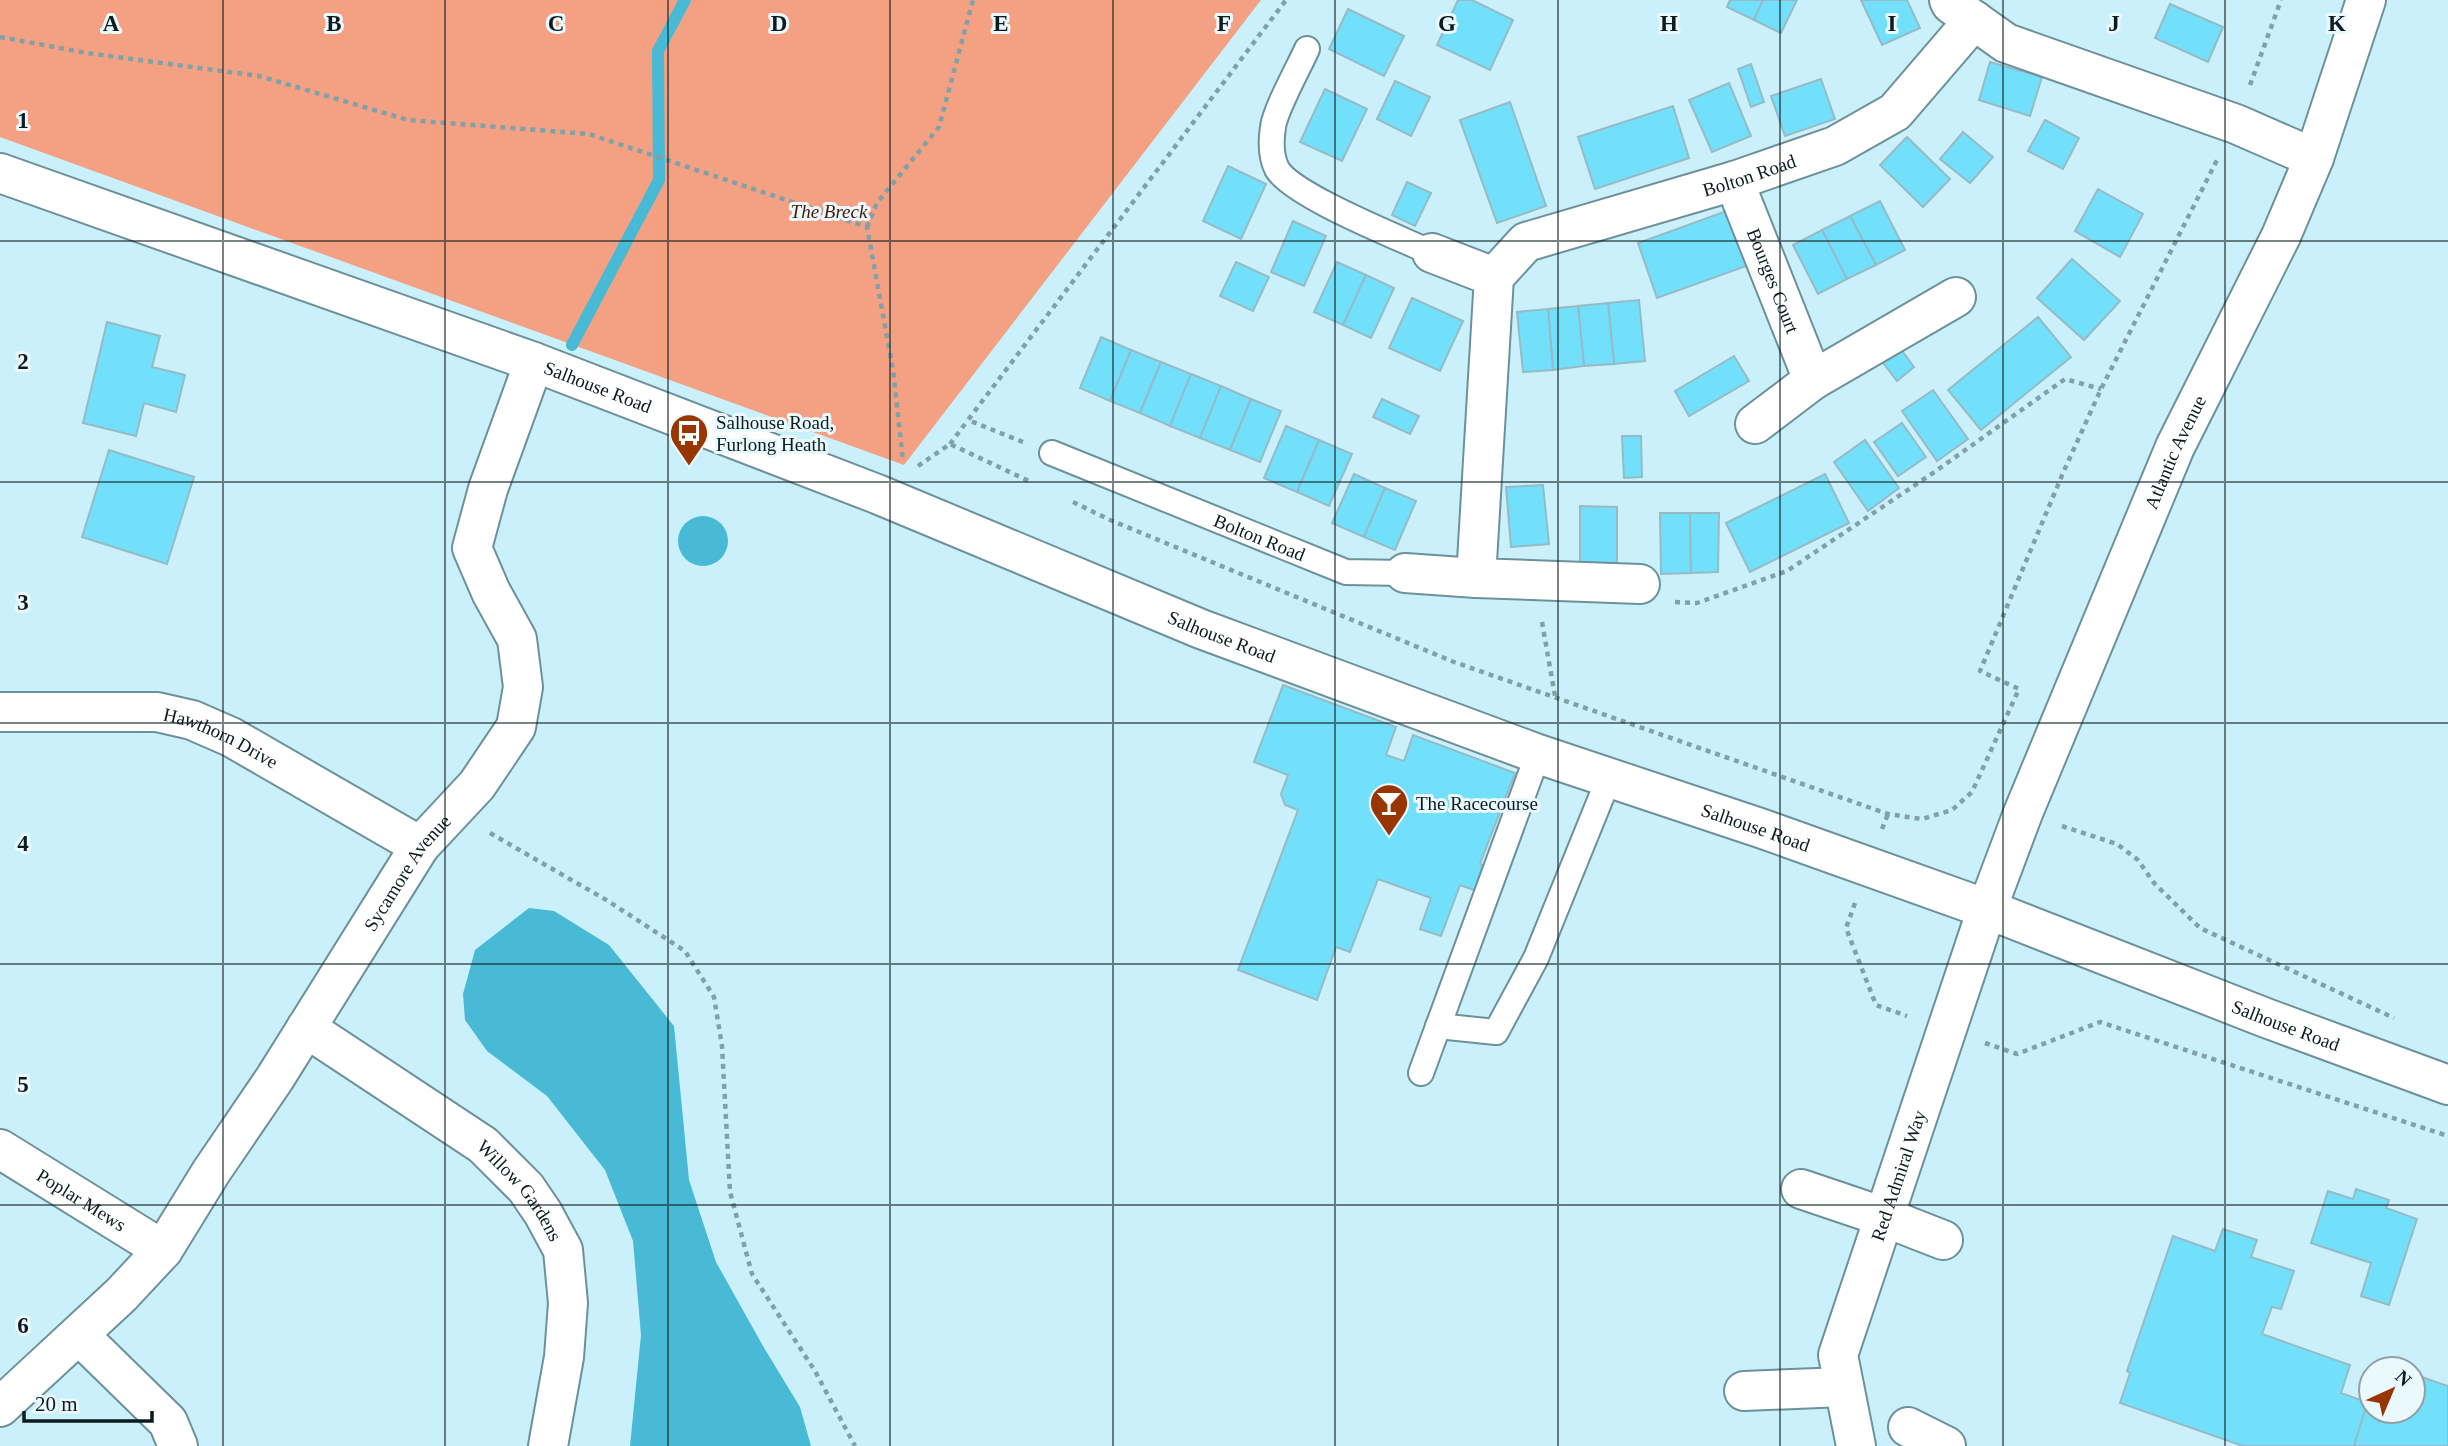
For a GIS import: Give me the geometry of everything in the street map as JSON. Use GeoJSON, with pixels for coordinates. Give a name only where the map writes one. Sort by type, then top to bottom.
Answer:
{"type":"FeatureCollection","features":[{"type":"Feature","properties":{"kind":"street","name":"Atlantic Avenue"},"geometry":{"type":"LineString","coordinates":[[1986,909],[2028,800],[2175,447],[2281,236],[2314,158],[2366,0]]}},
{"type":"Feature","properties":{"kind":"street","name":"Bolton Road"},"geometry":{"type":"LineString","coordinates":[[1494,277],[1526,242],[1734,181],[1835,146],[1895,112],[1962,10],[2007,43],[2235,124],[2314,158]]}},
{"type":"Feature","properties":{"kind":"street","name":"Salhouse Road"},"geometry":{"type":"LineString","coordinates":[[0,173],[534,362],[877,494],[1200,629],[1538,754],[1763,829],[1986,909],[2266,1018],[2448,1085]]}},
{"type":"Feature","properties":{"kind":"street","name":"Bourges Court"},"geometry":{"type":"LineString","coordinates":[[1734,181],[1813,380]]}},
{"type":"Feature","properties":{"kind":"street"},"geometry":{"type":"LineString","coordinates":[[1432,253],[1494,277],[1476,578]]}},
{"type":"Feature","properties":{"kind":"street"},"geometry":{"type":"LineString","coordinates":[[1755,424],[1813,380],[1956,297]]}},
{"type":"Feature","properties":{"kind":"street","name":"Sycamore Avenue"},"geometry":{"type":"LineString","coordinates":[[0,1408],[121,1295],[163,1250],[420,846],[477,785],[516,727],[523,687],[517,639],[491,592],[472,548],[488,489],[534,362]]}},
{"type":"Feature","properties":{"kind":"street","name":"Bolton Road"},"geometry":{"type":"LineString","coordinates":[[1405,573],[1640,584]]}},
{"type":"Feature","properties":{"kind":"street","name":"Hawthorn Drive"},"geometry":{"type":"LineString","coordinates":[[0,712],[156,712],[192,720],[231,737],[420,846]]}},
{"type":"Feature","properties":{"kind":"street","name":"Red Admiral Way"},"geometry":{"type":"LineString","coordinates":[[1856,1446],[1838,1356],[1986,909]]}},
{"type":"Feature","properties":{"kind":"street","name":"Willow Gardens"},"geometry":{"type":"LineString","coordinates":[[306,1028],[483,1145],[519,1181],[543,1213],[563,1250],[568,1303],[564,1357],[548,1446]]}},
{"type":"Feature","properties":{"kind":"street","name":"Poplar Mews"},"geometry":{"type":"LineString","coordinates":[[0,1149],[163,1250]]}},
{"type":"Feature","properties":{"kind":"street"},"geometry":{"type":"LineString","coordinates":[[1801,1189],[1942,1240]]}},
{"type":"Feature","properties":{"kind":"street"},"geometry":{"type":"LineString","coordinates":[[79,1335],[168,1422],[178,1446]]}},
{"type":"Feature","properties":{"kind":"street"},"geometry":{"type":"LineString","coordinates":[[1744,1391],[1844,1387]]}},
{"type":"Feature","properties":{"kind":"street"},"geometry":{"type":"LineString","coordinates":[[1909,1427],[1946,1446]]}},
{"type":"Feature","properties":{"kind":"lane"},"geometry":{"type":"LineString","coordinates":[[1307,48],[1273,124],[1272,151],[1278,170],[1293,186],[1317,200],[1432,253]]}},
{"type":"Feature","properties":{"kind":"lane","name":"Bolton Road"},"geometry":{"type":"LineString","coordinates":[[1052,453],[1346,572],[1405,573]]}},
{"type":"Feature","properties":{"kind":"lane"},"geometry":{"type":"LineString","coordinates":[[1421,1073],[1538,754]]}},
{"type":"Feature","properties":{"kind":"lane"},"geometry":{"type":"LineString","coordinates":[[1438,1026],[1496,1031],[1536,958],[1609,778]]}},
{"type":"Feature","properties":{"kind":"path"},"geometry":{"type":"LineString","coordinates":[[904,464],[893,370],[867,227],[877,203],[939,127],[972,0]]}},
{"type":"Feature","properties":{"kind":"path"},"geometry":{"type":"LineString","coordinates":[[877,494],[950,444],[1286,0]]}},
{"type":"Feature","properties":{"kind":"path"},"geometry":{"type":"LineString","coordinates":[[1061,496],[1111,520],[1454,662],[1888,814],[1922,819],[1952,810],[1972,792],[2019,689],[1980,671],[2101,389],[2235,124],[2281,0]]}},
{"type":"Feature","properties":{"kind":"path"},"geometry":{"type":"LineString","coordinates":[[0,37],[87,53],[259,76],[408,120],[589,134],[867,227]]}},
{"type":"Feature","properties":{"kind":"path"},"geometry":{"type":"LineString","coordinates":[[1640,584],[1644,600],[1696,603],[1787,571],[1933,473],[2065,379],[2101,389]]}},
{"type":"Feature","properties":{"kind":"path"},"geometry":{"type":"LineString","coordinates":[[968,420],[1052,453]]}},
{"type":"Feature","properties":{"kind":"path"},"geometry":{"type":"LineString","coordinates":[[950,444],[1037,485]]}},
{"type":"Feature","properties":{"kind":"path"},"geometry":{"type":"LineString","coordinates":[[1535,580],[1555,697]]}},
{"type":"Feature","properties":{"kind":"path"},"geometry":{"type":"LineString","coordinates":[[452,812],[608,901],[685,951],[714,997],[722,1046],[730,1192],[752,1274],[815,1371],[855,1446]]}},
{"type":"Feature","properties":{"kind":"path"},"geometry":{"type":"LineString","coordinates":[[2117,844],[2138,860],[2154,883],[2200,928],[2406,1023]]}},
{"type":"Feature","properties":{"kind":"path"},"geometry":{"type":"LineString","coordinates":[[1846,928],[1876,1004]]}},
{"type":"Feature","properties":{"kind":"path"},"geometry":{"type":"LineString","coordinates":[[2017,1054],[2100,1022],[2448,1136]]}},
{"type":"Feature","properties":{"kind":"green space","name":"The Breck"},"geometry":{"type":"Polygon","coordinates":[[[0,0],[1261,0],[904,465],[0,137],[0,0]]]}},
{"type":"Feature","properties":{"kind":"water"},"geometry":{"type":"Polygon","coordinates":[[[703,516],[720,524],[728,541],[720,558],[703,566],[686,558],[678,541],[686,524],[703,516]]]}},
{"type":"Feature","properties":{"kind":"water"},"geometry":{"type":"Polygon","coordinates":[[[529,908],[554,911],[609,945],[674,1026],[689,1180],[716,1262],[800,1407],[811,1446],[630,1446],[641,1335],[633,1241],[605,1170],[547,1096],[487,1051],[465,1020],[463,994],[475,950],[529,908]]]}},
{"type":"Feature","properties":{"kind":"building"},"geometry":{"type":"Polygon","coordinates":[[[1458,0],[1472,0],[1513,20],[1490,70],[1437,45],[1458,0]]]}},
{"type":"Feature","properties":{"kind":"building"},"geometry":{"type":"Polygon","coordinates":[[[1730,0],[1763,0],[1754,20],[1727,7],[1730,0]]]}},
{"type":"Feature","properties":{"kind":"building"},"geometry":{"type":"Polygon","coordinates":[[[1763,0],[1797,0],[1781,33],[1754,20],[1763,0]]]}},
{"type":"Feature","properties":{"kind":"building"},"geometry":{"type":"Polygon","coordinates":[[[1861,0],[1907,0],[1920,28],[1882,45],[1861,0]]]}},
{"type":"Feature","properties":{"kind":"building"},"geometry":{"type":"Polygon","coordinates":[[[2170,4],[2223,27],[2208,62],[2155,38],[2170,4]]]}},
{"type":"Feature","properties":{"kind":"building"},"geometry":{"type":"Polygon","coordinates":[[[1348,9],[1404,36],[1384,76],[1329,49],[1348,9]]]}},
{"type":"Feature","properties":{"kind":"building"},"geometry":{"type":"Polygon","coordinates":[[[1990,62],[2042,77],[2030,116],[1979,100],[1990,62]]]}},
{"type":"Feature","properties":{"kind":"building"},"geometry":{"type":"Polygon","coordinates":[[[1751,64],[1764,102],[1751,107],[1738,69],[1751,64]]]}},
{"type":"Feature","properties":{"kind":"building"},"geometry":{"type":"Polygon","coordinates":[[[1821,79],[1835,119],[1785,136],[1771,96],[1821,79]]]}},
{"type":"Feature","properties":{"kind":"building"},"geometry":{"type":"Polygon","coordinates":[[[1395,81],[1430,97],[1411,136],[1377,119],[1395,81]]]}},
{"type":"Feature","properties":{"kind":"building"},"geometry":{"type":"Polygon","coordinates":[[[1729,83],[1751,136],[1712,152],[1689,100],[1729,83]]]}},
{"type":"Feature","properties":{"kind":"building"},"geometry":{"type":"Polygon","coordinates":[[[1325,89],[1367,109],[1342,161],[1300,142],[1325,89]]]}},
{"type":"Feature","properties":{"kind":"building"},"geometry":{"type":"Polygon","coordinates":[[[1510,102],[1546,206],[1497,223],[1460,120],[1510,102]]]}},
{"type":"Feature","properties":{"kind":"building"},"geometry":{"type":"Polygon","coordinates":[[[1673,106],[1689,158],[1595,189],[1578,137],[1673,106]]]}},
{"type":"Feature","properties":{"kind":"building"},"geometry":{"type":"Polygon","coordinates":[[[2045,120],[2079,138],[2063,169],[2028,151],[2045,120]]]}},
{"type":"Feature","properties":{"kind":"building"},"geometry":{"type":"Polygon","coordinates":[[[1963,132],[1993,157],[1970,183],[1940,159],[1963,132]]]}},
{"type":"Feature","properties":{"kind":"building"},"geometry":{"type":"Polygon","coordinates":[[[1907,137],[1950,179],[1923,207],[1880,165],[1907,137]]]}},
{"type":"Feature","properties":{"kind":"building"},"geometry":{"type":"Polygon","coordinates":[[[1228,166],[1266,184],[1241,239],[1203,221],[1228,166]]]}},
{"type":"Feature","properties":{"kind":"building"},"geometry":{"type":"Polygon","coordinates":[[[1407,182],[1431,193],[1415,226],[1392,215],[1407,182]]]}},
{"type":"Feature","properties":{"kind":"building"},"geometry":{"type":"Polygon","coordinates":[[[2098,189],[2143,214],[2120,257],[2075,231],[2098,189]]]}},
{"type":"Feature","properties":{"kind":"building"},"geometry":{"type":"Polygon","coordinates":[[[1880,201],[1905,250],[1876,265],[1850,216],[1880,201]]]}},
{"type":"Feature","properties":{"kind":"building"},"geometry":{"type":"Polygon","coordinates":[[[1732,209],[1752,264],[1657,298],[1638,243],[1732,209]]]}},
{"type":"Feature","properties":{"kind":"building"},"geometry":{"type":"Polygon","coordinates":[[[1850,216],[1876,265],[1847,279],[1822,230],[1850,216]]]}},
{"type":"Feature","properties":{"kind":"building"},"geometry":{"type":"Polygon","coordinates":[[[1293,221],[1326,236],[1304,286],[1271,272],[1293,221]]]}},
{"type":"Feature","properties":{"kind":"building"},"geometry":{"type":"Polygon","coordinates":[[[1822,230],[1847,279],[1818,294],[1793,245],[1822,230]]]}},
{"type":"Feature","properties":{"kind":"building"},"geometry":{"type":"Polygon","coordinates":[[[2072,259],[2120,301],[2084,340],[2037,298],[2072,259]]]}},
{"type":"Feature","properties":{"kind":"building"},"geometry":{"type":"Polygon","coordinates":[[[1236,262],[1269,277],[1253,311],[1220,296],[1236,262]]]}},
{"type":"Feature","properties":{"kind":"building"},"geometry":{"type":"Polygon","coordinates":[[[1337,262],[1366,275],[1343,325],[1314,312],[1337,262]]]}},
{"type":"Feature","properties":{"kind":"building"},"geometry":{"type":"Polygon","coordinates":[[[1366,275],[1394,288],[1371,338],[1343,325],[1366,275]]]}},
{"type":"Feature","properties":{"kind":"building"},"geometry":{"type":"Polygon","coordinates":[[[1412,298],[1463,321],[1440,371],[1389,348],[1412,298]]]}},
{"type":"Feature","properties":{"kind":"building"},"geometry":{"type":"Polygon","coordinates":[[[1639,300],[1645,361],[1614,364],[1608,303],[1639,300]]]}},
{"type":"Feature","properties":{"kind":"building"},"geometry":{"type":"Polygon","coordinates":[[[1608,303],[1614,364],[1584,366],[1578,306],[1608,303]]]}},
{"type":"Feature","properties":{"kind":"building"},"geometry":{"type":"Polygon","coordinates":[[[1578,306],[1584,366],[1553,370],[1548,309],[1578,306]]]}},
{"type":"Feature","properties":{"kind":"building"},"geometry":{"type":"Polygon","coordinates":[[[1548,309],[1553,370],[1523,372],[1517,312],[1548,309]]]}},
{"type":"Feature","properties":{"kind":"building"},"geometry":{"type":"Polygon","coordinates":[[[2038,317],[2071,357],[1981,430],[1948,390],[2038,317]]]}},
{"type":"Feature","properties":{"kind":"building"},"geometry":{"type":"Polygon","coordinates":[[[107,322],[160,336],[152,367],[185,375],[176,412],[144,403],[136,436],[83,423],[107,322]]]}},
{"type":"Feature","properties":{"kind":"building"},"geometry":{"type":"Polygon","coordinates":[[[1101,337],[1131,350],[1110,401],[1080,388],[1101,337]]]}},
{"type":"Feature","properties":{"kind":"building"},"geometry":{"type":"Polygon","coordinates":[[[1895,341],[1914,367],[1897,381],[1877,355],[1895,341]]]}},
{"type":"Feature","properties":{"kind":"building"},"geometry":{"type":"Polygon","coordinates":[[[1131,350],[1161,362],[1140,413],[1110,401],[1131,350]]]}},
{"type":"Feature","properties":{"kind":"building"},"geometry":{"type":"Polygon","coordinates":[[[1734,356],[1749,381],[1689,416],[1675,391],[1734,356]]]}},
{"type":"Feature","properties":{"kind":"building"},"geometry":{"type":"Polygon","coordinates":[[[1161,362],[1191,374],[1170,426],[1140,413],[1161,362]]]}},
{"type":"Feature","properties":{"kind":"building"},"geometry":{"type":"Polygon","coordinates":[[[1191,374],[1221,386],[1200,438],[1170,426],[1191,374]]]}},
{"type":"Feature","properties":{"kind":"building"},"geometry":{"type":"Polygon","coordinates":[[[1221,386],[1251,399],[1230,450],[1200,438],[1221,386]]]}},
{"type":"Feature","properties":{"kind":"building"},"geometry":{"type":"Polygon","coordinates":[[[1933,390],[1968,439],[1937,461],[1902,411],[1933,390]]]}},
{"type":"Feature","properties":{"kind":"building"},"geometry":{"type":"Polygon","coordinates":[[[1251,399],[1281,411],[1260,462],[1230,450],[1251,399]]]}},
{"type":"Feature","properties":{"kind":"building"},"geometry":{"type":"Polygon","coordinates":[[[1382,399],[1419,416],[1410,434],[1373,417],[1382,399]]]}},
{"type":"Feature","properties":{"kind":"building"},"geometry":{"type":"Polygon","coordinates":[[[1902,423],[1926,457],[1898,476],[1874,442],[1902,423]]]}},
{"type":"Feature","properties":{"kind":"building"},"geometry":{"type":"Polygon","coordinates":[[[1286,426],[1319,440],[1297,492],[1264,478],[1286,426]]]}},
{"type":"Feature","properties":{"kind":"building"},"geometry":{"type":"Polygon","coordinates":[[[1622,436],[1641,436],[1642,477],[1624,478],[1622,436]]]}},
{"type":"Feature","properties":{"kind":"building"},"geometry":{"type":"Polygon","coordinates":[[[1319,440],[1352,454],[1329,506],[1297,492],[1319,440]]]}},
{"type":"Feature","properties":{"kind":"building"},"geometry":{"type":"Polygon","coordinates":[[[1865,440],[1899,488],[1868,511],[1834,462],[1865,440]]]}},
{"type":"Feature","properties":{"kind":"building"},"geometry":{"type":"Polygon","coordinates":[[[109,450],[194,477],[167,564],[82,537],[109,450]]]}},
{"type":"Feature","properties":{"kind":"building"},"geometry":{"type":"Polygon","coordinates":[[[1354,474],[1385,488],[1364,537],[1332,523],[1354,474]]]}},
{"type":"Feature","properties":{"kind":"building"},"geometry":{"type":"Polygon","coordinates":[[[1825,474],[1849,523],[1750,572],[1726,523],[1825,474]]]}},
{"type":"Feature","properties":{"kind":"building"},"geometry":{"type":"Polygon","coordinates":[[[1543,485],[1549,544],[1511,547],[1506,487],[1543,485]]]}},
{"type":"Feature","properties":{"kind":"building"},"geometry":{"type":"Polygon","coordinates":[[[1385,488],[1416,501],[1395,550],[1364,537],[1385,488]]]}},
{"type":"Feature","properties":{"kind":"building"},"geometry":{"type":"Polygon","coordinates":[[[1580,506],[1617,507],[1617,566],[1580,565],[1580,506]]]}},
{"type":"Feature","properties":{"kind":"building"},"geometry":{"type":"Polygon","coordinates":[[[1660,513],[1690,513],[1691,573],[1661,574],[1660,513]]]}},
{"type":"Feature","properties":{"kind":"building"},"geometry":{"type":"Polygon","coordinates":[[[1690,513],[1719,513],[1718,572],[1691,573],[1690,513]]]}},
{"type":"Feature","properties":{"kind":"building","name":"The Racecourse"},"geometry":{"type":"Polygon","coordinates":[[[1283,685],[1396,727],[1386,755],[1404,761],[1413,735],[1515,773],[1480,864],[1491,868],[1482,893],[1460,885],[1441,936],[1420,929],[1431,898],[1378,879],[1350,952],[1336,947],[1317,1000],[1238,970],[1298,810],[1285,805],[1281,794],[1288,775],[1254,762],[1283,685]]]}},
{"type":"Feature","properties":{"kind":"building"},"geometry":{"type":"Polygon","coordinates":[[[2356,1189],[2389,1200],[2386,1208],[2417,1219],[2389,1305],[2361,1296],[2371,1263],[2311,1243],[2328,1191],[2353,1199],[2356,1189]]]}},
{"type":"Feature","properties":{"kind":"building"},"geometry":{"type":"Polygon","coordinates":[[[2223,1229],[2257,1240],[2251,1257],[2294,1271],[2281,1309],[2272,1307],[2262,1334],[2350,1365],[2341,1393],[2357,1399],[2357,1425],[2361,1425],[2354,1446],[2243,1446],[2120,1403],[2130,1373],[2127,1371],[2173,1236],[2215,1251],[2223,1229]]]}},
{"type":"Feature","properties":{"kind":"building"},"geometry":{"type":"Polygon","coordinates":[[[2427,1379],[2448,1386],[2448,1446],[2354,1446],[2360,1425],[2427,1425],[2427,1379]]]}},
{"type":"Feature","properties":{"kind":"waterway"},"geometry":{"type":"LineString","coordinates":[[572,345],[659,180],[658,51],[685,0]]}},
{"type":"Feature","properties":{"kind":"place","name":"Salhouse Road, Furlong Heath"},"geometry":{"type":"Point","coordinates":[689,467]}},
{"type":"Feature","properties":{"kind":"place","name":"The Racecourse"},"geometry":{"type":"Point","coordinates":[1389,837]}}]}
